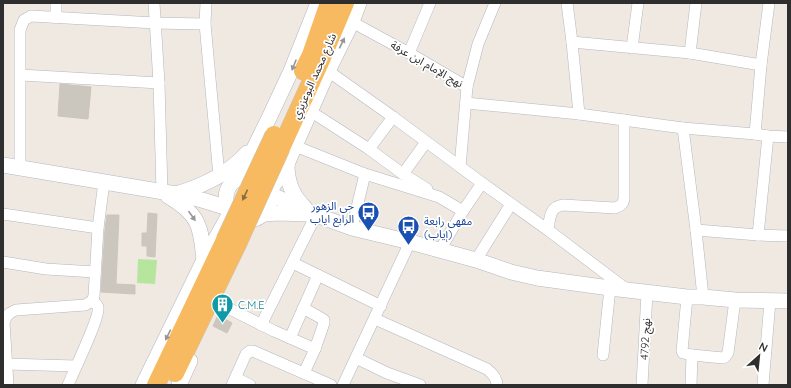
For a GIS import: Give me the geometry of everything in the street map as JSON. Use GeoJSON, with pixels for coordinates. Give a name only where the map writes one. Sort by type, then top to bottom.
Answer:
{"type":"FeatureCollection","features":[{"type":"Feature","properties":{"kind":"highway","name":"شارع محمد البوعزيزي"},"geometry":{"type":"LineString","coordinates":[[284,148],[310,55],[329,3]]}},
{"type":"Feature","properties":{"kind":"highway","name":"شارع محمد البوعزيزي"},"geometry":{"type":"LineString","coordinates":[[284,148],[345,3]]}},
{"type":"Feature","properties":{"kind":"highway"},"geometry":{"type":"LineString","coordinates":[[169,385],[231,242],[284,148]]}},
{"type":"Feature","properties":{"kind":"highway"},"geometry":{"type":"LineString","coordinates":[[156,385],[207,266],[231,242]]}},
{"type":"Feature","properties":{"kind":"main road"},"geometry":{"type":"LineString","coordinates":[[230,178],[257,142],[291,71],[318,3]]}},
{"type":"Feature","properties":{"kind":"main road"},"geometry":{"type":"LineString","coordinates":[[269,192],[279,178],[284,148],[310,111],[352,22],[359,3]]}},
{"type":"Feature","properties":{"kind":"main road"},"geometry":{"type":"LineString","coordinates":[[143,385],[207,266],[220,230],[229,211],[225,197],[233,166],[257,142]]}},
{"type":"Feature","properties":{"kind":"main road"},"geometry":{"type":"LineString","coordinates":[[284,148],[289,184],[300,202],[316,215]]}},
{"type":"Feature","properties":{"kind":"main road"},"geometry":{"type":"LineString","coordinates":[[3,165],[174,194],[211,202],[229,211],[238,219],[243,220],[253,220],[261,216],[286,213],[316,215]]}},
{"type":"Feature","properties":{"kind":"main road"},"geometry":{"type":"LineString","coordinates":[[174,194],[230,178],[250,176],[259,179],[266,186],[270,199],[269,205],[261,216],[179,385]]}},
{"type":"Feature","properties":{"kind":"main road"},"geometry":{"type":"LineString","coordinates":[[269,192],[316,215],[352,228],[440,250],[511,272],[537,278],[687,297],[703,296],[735,300],[746,299],[788,301]]}},
{"type":"Feature","properties":{"kind":"main road"},"geometry":{"type":"LineString","coordinates":[[174,194],[189,210],[198,225],[207,266]]}},
{"type":"Feature","properties":{"kind":"street"},"geometry":{"type":"LineString","coordinates":[[56,3],[56,18]]}},
{"type":"Feature","properties":{"kind":"street"},"geometry":{"type":"LineString","coordinates":[[154,3],[159,83],[174,194]]}},
{"type":"Feature","properties":{"kind":"street"},"geometry":{"type":"LineString","coordinates":[[206,3],[205,24],[230,178]]}},
{"type":"Feature","properties":{"kind":"street"},"geometry":{"type":"LineString","coordinates":[[409,53],[430,3]]}},
{"type":"Feature","properties":{"kind":"street","name":"نهج الإمام ابن عرفة"},"geometry":{"type":"LineString","coordinates":[[352,22],[467,87],[478,44],[495,3]]}},
{"type":"Feature","properties":{"kind":"street"},"geometry":{"type":"LineString","coordinates":[[567,3],[579,114]]}},
{"type":"Feature","properties":{"kind":"street"},"geometry":{"type":"LineString","coordinates":[[632,48],[638,3]]}},
{"type":"Feature","properties":{"kind":"street"},"geometry":{"type":"LineString","coordinates":[[690,53],[696,3]]}},
{"type":"Feature","properties":{"kind":"street"},"geometry":{"type":"LineString","coordinates":[[755,134],[761,65],[769,3]]}},
{"type":"Feature","properties":{"kind":"street"},"geometry":{"type":"LineString","coordinates":[[20,168],[20,30],[24,20],[31,16],[156,23],[205,24]]}},
{"type":"Feature","properties":{"kind":"street"},"geometry":{"type":"LineString","coordinates":[[572,42],[690,53],[761,65]]}},
{"type":"Feature","properties":{"kind":"street"},"geometry":{"type":"LineString","coordinates":[[328,71],[548,230],[626,290]]}},
{"type":"Feature","properties":{"kind":"street"},"geometry":{"type":"LineString","coordinates":[[21,75],[159,83]]}},
{"type":"Feature","properties":{"kind":"street"},"geometry":{"type":"LineString","coordinates":[[460,166],[467,87]]}},
{"type":"Feature","properties":{"kind":"street"},"geometry":{"type":"LineString","coordinates":[[466,103],[579,114],[683,128],[788,137]]}},
{"type":"Feature","properties":{"kind":"street"},"geometry":{"type":"LineString","coordinates":[[310,111],[369,149],[403,174],[463,211]]}},
{"type":"Feature","properties":{"kind":"street"},"geometry":{"type":"LineString","coordinates":[[369,149],[393,117]]}},
{"type":"Feature","properties":{"kind":"street"},"geometry":{"type":"LineString","coordinates":[[548,230],[552,211],[558,206],[616,208],[623,204],[624,120]]}},
{"type":"Feature","properties":{"kind":"street"},"geometry":{"type":"LineString","coordinates":[[683,128],[703,296]]}},
{"type":"Feature","properties":{"kind":"street"},"geometry":{"type":"LineString","coordinates":[[758,235],[768,136]]}},
{"type":"Feature","properties":{"kind":"street"},"geometry":{"type":"LineString","coordinates":[[403,174],[426,142]]}},
{"type":"Feature","properties":{"kind":"street"},"geometry":{"type":"LineString","coordinates":[[284,148],[440,197]]}},
{"type":"Feature","properties":{"kind":"street"},"geometry":{"type":"LineString","coordinates":[[352,228],[365,174]]}},
{"type":"Feature","properties":{"kind":"street"},"geometry":{"type":"LineString","coordinates":[[8,385],[4,331],[6,311],[85,305],[92,301],[94,296],[98,228],[104,182]]}},
{"type":"Feature","properties":{"kind":"street"},"geometry":{"type":"LineString","coordinates":[[440,250],[463,211],[482,183]]}},
{"type":"Feature","properties":{"kind":"street"},"geometry":{"type":"LineString","coordinates":[[476,260],[511,204]]}},
{"type":"Feature","properties":{"kind":"street"},"geometry":{"type":"LineString","coordinates":[[3,214],[98,228]]}},
{"type":"Feature","properties":{"kind":"street"},"geometry":{"type":"LineString","coordinates":[[262,325],[316,215]]}},
{"type":"Feature","properties":{"kind":"street"},"geometry":{"type":"LineString","coordinates":[[696,230],[788,236]]}},
{"type":"Feature","properties":{"kind":"street"},"geometry":{"type":"LineString","coordinates":[[343,385],[410,242]]}},
{"type":"Feature","properties":{"kind":"street"},"geometry":{"type":"LineString","coordinates":[[3,262],[46,269],[95,272]]}},
{"type":"Feature","properties":{"kind":"street"},"geometry":{"type":"LineString","coordinates":[[293,263],[381,306]]}},
{"type":"Feature","properties":{"kind":"street"},"geometry":{"type":"LineString","coordinates":[[290,338],[318,275]]}},
{"type":"Feature","properties":{"kind":"street"},"geometry":{"type":"LineString","coordinates":[[603,355],[610,288]]}},
{"type":"Feature","properties":{"kind":"street","name":"نهج 4792"},"geometry":{"type":"LineString","coordinates":[[642,385],[647,293]]}},
{"type":"Feature","properties":{"kind":"street"},"geometry":{"type":"LineString","coordinates":[[687,297],[683,353],[723,358],[728,353],[735,300]]}},
{"type":"Feature","properties":{"kind":"street"},"geometry":{"type":"LineString","coordinates":[[68,385],[97,315],[98,306],[92,301]]}},
{"type":"Feature","properties":{"kind":"street"},"geometry":{"type":"LineString","coordinates":[[763,385],[770,301]]}},
{"type":"Feature","properties":{"kind":"street"},"geometry":{"type":"LineString","coordinates":[[218,303],[315,349]]}},
{"type":"Feature","properties":{"kind":"street"},"geometry":{"type":"LineString","coordinates":[[303,308],[324,320],[315,349],[304,373]]}},
{"type":"Feature","properties":{"kind":"street"},"geometry":{"type":"LineString","coordinates":[[375,319],[487,369],[494,376],[497,385]]}},
{"type":"Feature","properties":{"kind":"street"},"geometry":{"type":"LineString","coordinates":[[250,385],[234,381],[246,354],[253,351],[331,385]]}},
{"type":"Feature","properties":{"kind":"street"},"geometry":{"type":"LineString","coordinates":[[691,385],[692,355]]}},
{"type":"Feature","properties":{"kind":"street"},"geometry":{"type":"LineString","coordinates":[[356,358],[387,373],[420,385]]}},
{"type":"Feature","properties":{"kind":"street"},"geometry":{"type":"LineString","coordinates":[[185,385],[191,360]]}},
{"type":"Feature","properties":{"kind":"street"},"geometry":{"type":"LineString","coordinates":[[6,364],[76,366]]}},
{"type":"Feature","properties":{"kind":"green space"},"geometry":{"type":"Polygon","coordinates":[[[138,259],[157,260],[155,284],[137,283],[138,259]]]}},
{"type":"Feature","properties":{"kind":"building"},"geometry":{"type":"Polygon","coordinates":[[[60,84],[91,87],[88,119],[58,116],[60,84]]]}},
{"type":"Feature","properties":{"kind":"building"},"geometry":{"type":"Polygon","coordinates":[[[148,213],[157,214],[155,257],[147,256],[147,246],[142,246],[142,233],[147,233],[148,213]]]}},
{"type":"Feature","properties":{"kind":"building"},"geometry":{"type":"Polygon","coordinates":[[[107,215],[119,215],[116,284],[135,285],[135,294],[101,292],[107,215]]]}},
{"type":"Feature","properties":{"kind":"building","name":"C.M.E"},"geometry":{"type":"Polygon","coordinates":[[[218,315],[232,323],[227,333],[213,326],[218,315]]]}},
{"type":"Feature","properties":{"kind":"place","name":"حي الزهور الرابع اياب"},"geometry":{"type":"Point","coordinates":[369,232]}},
{"type":"Feature","properties":{"kind":"place","name":"مقهى رابعة (إياب)"},"geometry":{"type":"Point","coordinates":[408,246]}},
{"type":"Feature","properties":{"kind":"place","name":"C.M.E"},"geometry":{"type":"Point","coordinates":[223,324]}}]}
